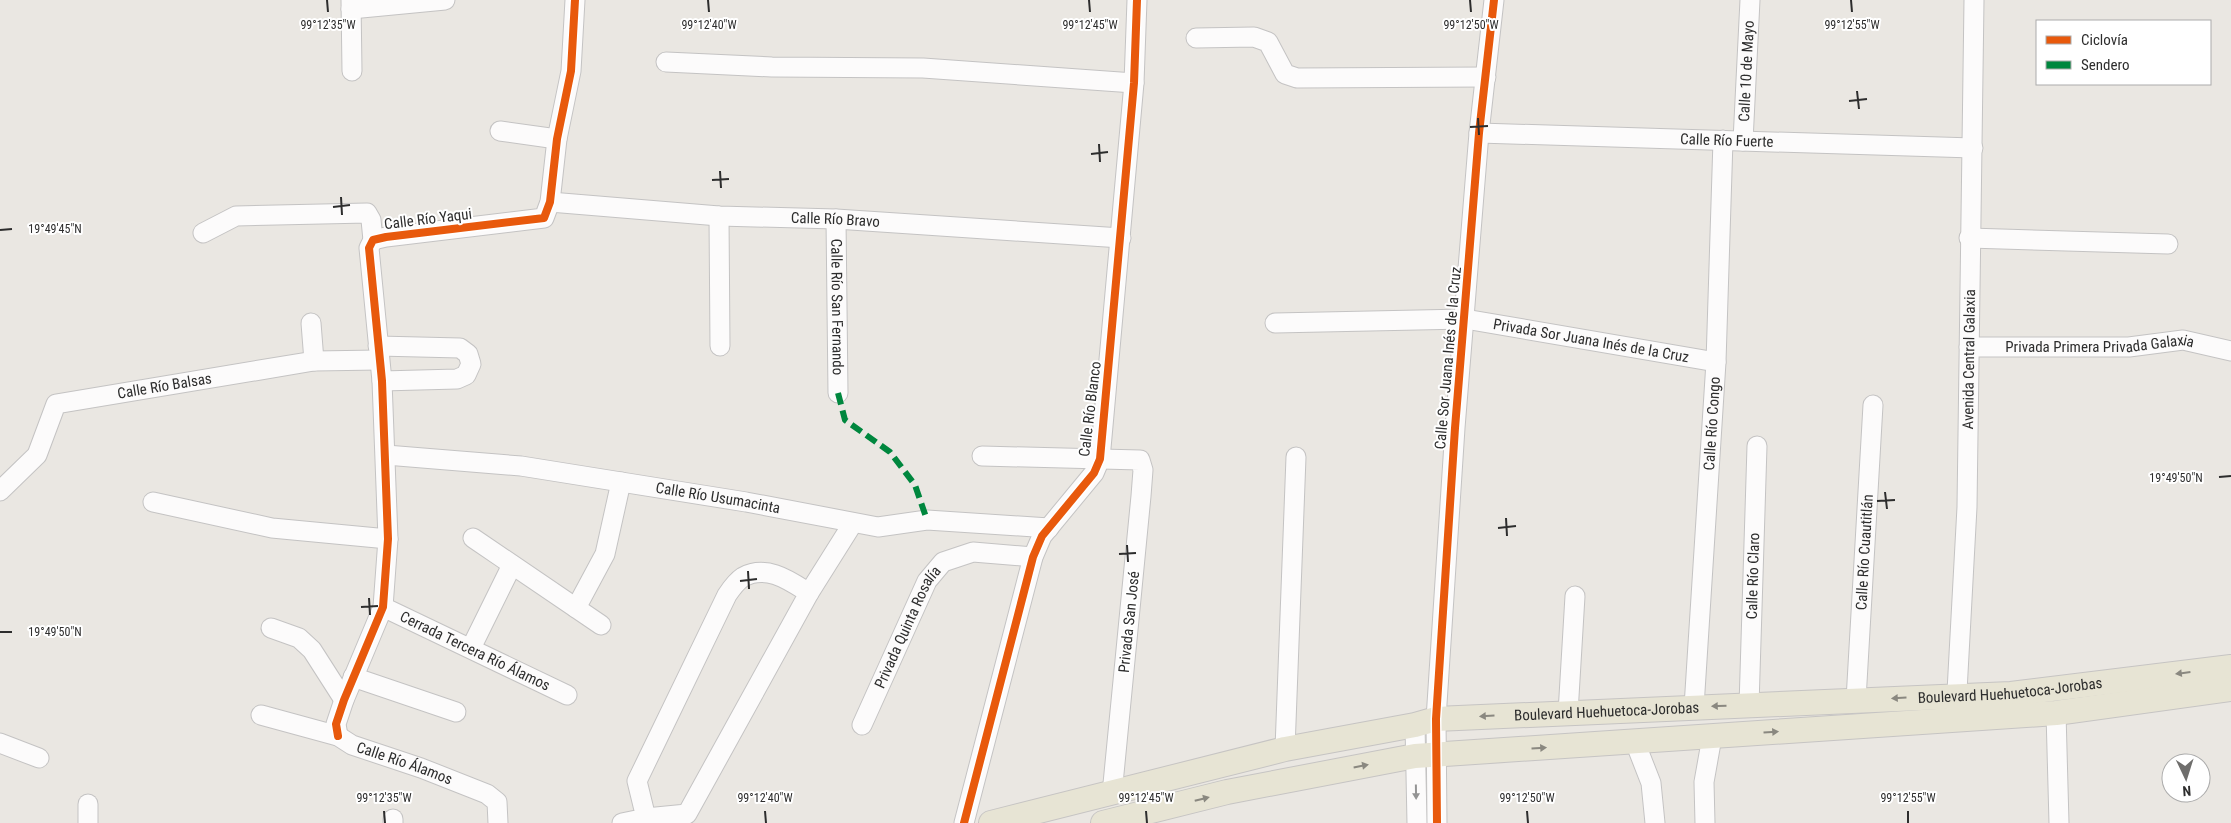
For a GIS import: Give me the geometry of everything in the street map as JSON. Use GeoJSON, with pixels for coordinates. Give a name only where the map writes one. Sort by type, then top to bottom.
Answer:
{"type":"FeatureCollection","features":[{"type":"Feature","properties":{"kind":"main road","name":"Boulevard Huehuetoca-Jorobas"},"geometry":{"type":"LineString","coordinates":[[1103,823],[1227,792],[1426,755],[1712,737],[1956,707],[2011,694],[2231,667]]}},
{"type":"Feature","properties":{"kind":"main road","name":"Boulevard Huehuetoca-Jorobas"},"geometry":{"type":"LineString","coordinates":[[991,823],[1285,749],[1426,722],[1568,712],[1749,706],[1856,700],[2056,713],[2231,689]]}},
{"type":"Feature","properties":{"kind":"street"},"geometry":{"type":"LineString","coordinates":[[352,72],[351,5],[445,0]]}},
{"type":"Feature","properties":{"kind":"street"},"geometry":{"type":"LineString","coordinates":[[550,202],[557,139],[571,72],[575,0]]}},
{"type":"Feature","properties":{"kind":"street","name":"Calle Río Blanco"},"geometry":{"type":"LineString","coordinates":[[964,823],[1033,557],[1042,536],[1094,474],[1100,459],[1134,83],[1137,0]]}},
{"type":"Feature","properties":{"kind":"street","name":"Calle Sor Juana Inés de la Cruz"},"geometry":{"type":"LineString","coordinates":[[1426,755],[1426,722],[1465,319],[1479,133],[1494,0]]}},
{"type":"Feature","properties":{"kind":"street","name":"Calle 10 de Mayo"},"geometry":{"type":"LineString","coordinates":[[1743,141],[1750,0]]}},
{"type":"Feature","properties":{"kind":"street","name":"Avenida Central Galaxia"},"geometry":{"type":"LineString","coordinates":[[1956,707],[1967,507],[1969,238],[1973,148],[1974,0]]}},
{"type":"Feature","properties":{"kind":"street"},"geometry":{"type":"LineString","coordinates":[[1196,38],[1254,37],[1268,42],[1285,74],[1297,78],[1486,77]]}},
{"type":"Feature","properties":{"kind":"street"},"geometry":{"type":"LineString","coordinates":[[666,62],[772,67],[923,68],[1134,83]]}},
{"type":"Feature","properties":{"kind":"street"},"geometry":{"type":"LineString","coordinates":[[500,131],[557,139]]}},
{"type":"Feature","properties":{"kind":"street","name":"Calle Río Fuerte"},"geometry":{"type":"LineString","coordinates":[[1479,133],[1973,148]]}},
{"type":"Feature","properties":{"kind":"street","name":"Calle Río Congo"},"geometry":{"type":"LineString","coordinates":[[1694,707],[1716,362],[1723,140]]}},
{"type":"Feature","properties":{"kind":"street","name":"Calle Río Bravo"},"geometry":{"type":"LineString","coordinates":[[550,202],[719,216],[836,219],[1121,238]]}},
{"type":"Feature","properties":{"kind":"street","name":"Calle Río Yaqui"},"geometry":{"type":"LineString","coordinates":[[383,607],[388,539],[386,455],[382,381],[369,248],[373,240],[544,218],[550,202]]}},
{"type":"Feature","properties":{"kind":"street"},"geometry":{"type":"LineString","coordinates":[[203,233],[236,216],[367,213],[371,220],[373,240]]}},
{"type":"Feature","properties":{"kind":"street"},"geometry":{"type":"LineString","coordinates":[[719,216],[720,346]]}},
{"type":"Feature","properties":{"kind":"street","name":"Calle Río San Fernando"},"geometry":{"type":"LineString","coordinates":[[836,219],[838,393]]}},
{"type":"Feature","properties":{"kind":"street"},"geometry":{"type":"LineString","coordinates":[[1969,238],[2168,244]]}},
{"type":"Feature","properties":{"kind":"street","name":"Privada Sor Juana Inés de la Cruz"},"geometry":{"type":"LineString","coordinates":[[1275,323],[1465,319],[1716,362]]}},
{"type":"Feature","properties":{"kind":"street"},"geometry":{"type":"LineString","coordinates":[[311,323],[314,361]]}},
{"type":"Feature","properties":{"kind":"street","name":"Privada Primera Privada Galaxia"},"geometry":{"type":"LineString","coordinates":[[1968,347],[2129,347],[2183,340],[2231,351]]}},
{"type":"Feature","properties":{"kind":"street","name":"Calle Río Balsas"},"geometry":{"type":"LineString","coordinates":[[0,491],[37,456],[56,404],[314,361],[378,353],[460,348],[468,354],[471,364],[466,375],[457,379],[382,381]]}},
{"type":"Feature","properties":{"kind":"street","name":"Calle Río Cuautitlán"},"geometry":{"type":"LineString","coordinates":[[1856,700],[1873,405]]}},
{"type":"Feature","properties":{"kind":"street","name":"Calle Río Claro"},"geometry":{"type":"LineString","coordinates":[[1749,706],[1757,446]]}},
{"type":"Feature","properties":{"kind":"street","name":"Calle Río Usumacinta"},"geometry":{"type":"LineString","coordinates":[[386,455],[522,466],[746,502],[878,527],[927,520],[1049,528]]}},
{"type":"Feature","properties":{"kind":"street"},"geometry":{"type":"LineString","coordinates":[[982,456],[1100,459]]}},
{"type":"Feature","properties":{"kind":"street"},"geometry":{"type":"LineString","coordinates":[[1285,749],[1296,457]]}},
{"type":"Feature","properties":{"kind":"street","name":"Privada San José"},"geometry":{"type":"LineString","coordinates":[[1100,459],[1140,460],[1143,470],[1112,794]]}},
{"type":"Feature","properties":{"kind":"street"},"geometry":{"type":"LineString","coordinates":[[576,608],[605,554],[621,482]]}},
{"type":"Feature","properties":{"kind":"street"},"geometry":{"type":"LineString","coordinates":[[153,502],[272,528],[388,539]]}},
{"type":"Feature","properties":{"kind":"street"},"geometry":{"type":"LineString","coordinates":[[622,823],[646,818],[687,814],[809,593],[853,523]]}},
{"type":"Feature","properties":{"kind":"street"},"geometry":{"type":"LineString","coordinates":[[473,538],[601,625]]}},
{"type":"Feature","properties":{"kind":"street","name":"Privada Quinta Rosalía"},"geometry":{"type":"LineString","coordinates":[[862,725],[927,581],[943,562],[973,552],[1033,557]]}},
{"type":"Feature","properties":{"kind":"street"},"geometry":{"type":"LineString","coordinates":[[471,648],[512,565]]}},
{"type":"Feature","properties":{"kind":"street"},"geometry":{"type":"LineString","coordinates":[[646,818],[637,781],[727,595],[741,578],[753,573],[777,574],[809,593]]}},
{"type":"Feature","properties":{"kind":"street"},"geometry":{"type":"LineString","coordinates":[[1568,712],[1575,596]]}},
{"type":"Feature","properties":{"kind":"street","name":"Cerrada Tercera Río Álamos"},"geometry":{"type":"LineString","coordinates":[[383,607],[567,695]]}},
{"type":"Feature","properties":{"kind":"street","name":"Calle Río Álamos"},"geometry":{"type":"LineString","coordinates":[[383,607],[344,700],[336,724],[338,736],[352,745],[421,768],[487,794],[497,802],[498,823]]}},
{"type":"Feature","properties":{"kind":"street"},"geometry":{"type":"LineString","coordinates":[[271,628],[299,638],[312,650],[344,700]]}},
{"type":"Feature","properties":{"kind":"street"},"geometry":{"type":"LineString","coordinates":[[353,677],[456,712]]}},
{"type":"Feature","properties":{"kind":"street"},"geometry":{"type":"LineString","coordinates":[[2056,713],[2059,823]]}},
{"type":"Feature","properties":{"kind":"street"},"geometry":{"type":"LineString","coordinates":[[261,715],[338,736]]}},
{"type":"Feature","properties":{"kind":"street"},"geometry":{"type":"LineString","coordinates":[[1705,823],[1704,782],[1712,737]]}},
{"type":"Feature","properties":{"kind":"street"},"geometry":{"type":"LineString","coordinates":[[1635,742],[1651,783],[1655,823]]}},
{"type":"Feature","properties":{"kind":"street"},"geometry":{"type":"LineString","coordinates":[[0,743],[38,758]]}},
{"type":"Feature","properties":{"kind":"street"},"geometry":{"type":"LineString","coordinates":[[1417,823],[1426,755]]}},
{"type":"Feature","properties":{"kind":"street"},"geometry":{"type":"LineString","coordinates":[[1426,755],[1437,823]]}},
{"type":"Feature","properties":{"kind":"street"},"geometry":{"type":"LineString","coordinates":[[88,804],[88,823]]}},
{"type":"Feature","properties":{"kind":"marked path"},"geometry":{"type":"LineString","coordinates":[[838,393],[845,420],[890,452],[915,485],[927,520]]}},
{"type":"Feature","properties":{"kind":"cycle path"},"geometry":{"type":"LineString","coordinates":[[338,736],[336,724],[344,700],[383,607],[388,539],[382,381],[369,248],[373,240],[386,237],[544,218],[550,202],[557,139],[571,71],[575,0]]}},
{"type":"Feature","properties":{"kind":"cycle path"},"geometry":{"type":"LineString","coordinates":[[964,823],[1033,557],[1042,536],[1094,473],[1100,459],[1134,83],[1137,0]]}},
{"type":"Feature","properties":{"kind":"cycle path"},"geometry":{"type":"LineString","coordinates":[[1437,823],[1436,719],[1455,428],[1479,133],[1494,0]]}}]}
